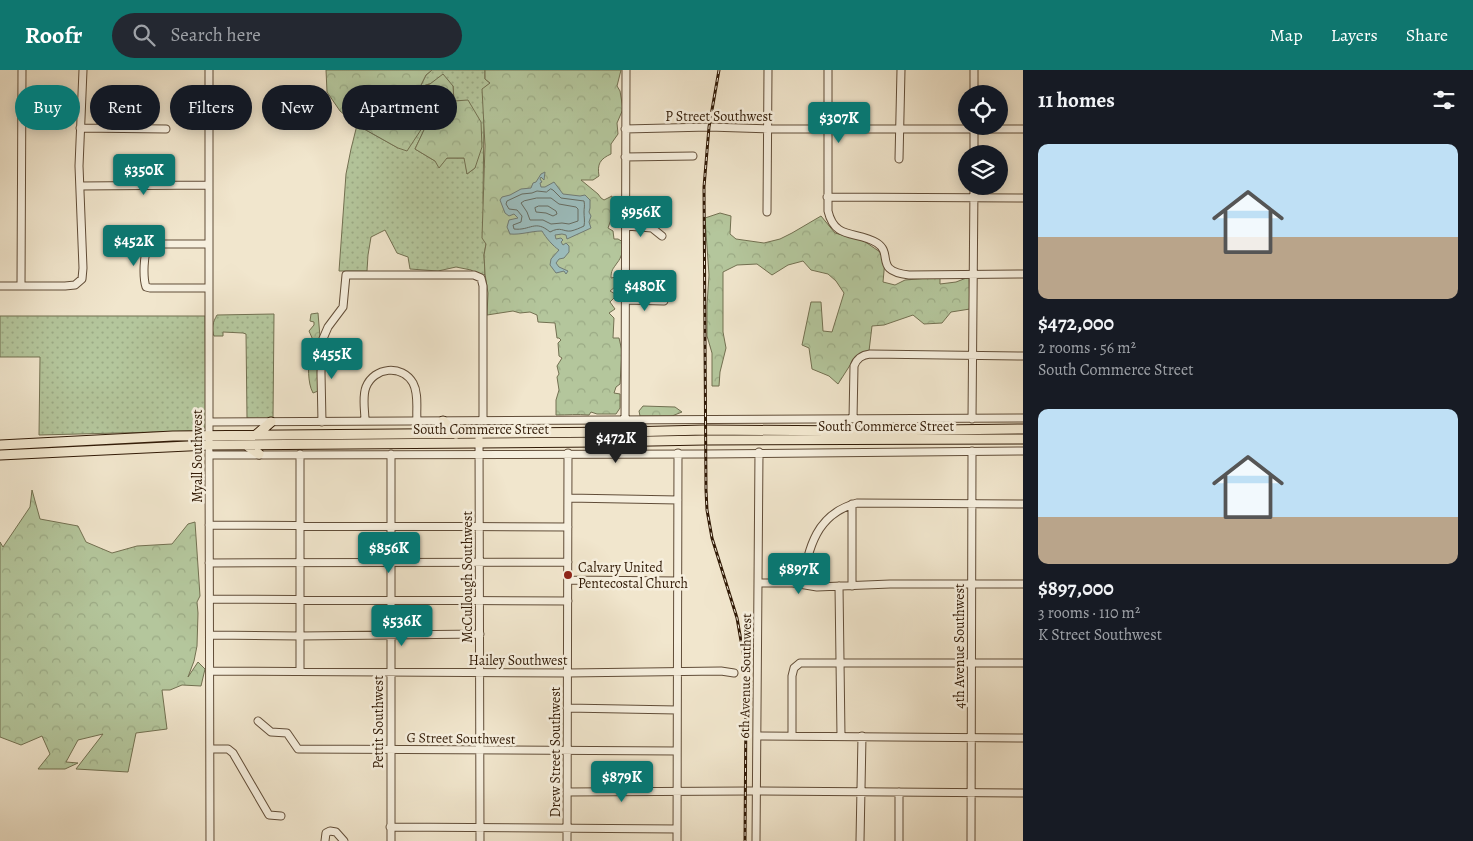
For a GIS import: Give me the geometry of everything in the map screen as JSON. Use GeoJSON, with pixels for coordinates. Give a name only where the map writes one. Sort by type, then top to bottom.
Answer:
{"type":"FeatureCollection","features":[{"type":"Feature","properties":{"kind":"main road"},"geometry":{"type":"LineString","coordinates":[[443,421],[456,434]]}},
{"type":"Feature","properties":{"kind":"main road"},"geometry":{"type":"LineString","coordinates":[[256,435],[271,422]]}},
{"type":"Feature","properties":{"kind":"main road","name":"South Commerce Street"},"geometry":{"type":"LineString","coordinates":[[0,445],[173,436],[246,445],[705,430],[1023,429]]}},
{"type":"Feature","properties":{"kind":"main road"},"geometry":{"type":"LineString","coordinates":[[600,442],[607,438],[623,435],[625,432]]}},
{"type":"Feature","properties":{"kind":"main road","name":"South Commerce Street"},"geometry":{"type":"LineString","coordinates":[[0,455],[256,435],[456,434],[479,438],[600,442],[1023,439]]}},
{"type":"Feature","properties":{"kind":"main road"},"geometry":{"type":"LineString","coordinates":[[246,445],[259,454]]}},
{"type":"Feature","properties":{"kind":"street"},"geometry":{"type":"LineString","coordinates":[[21,286],[22,70]]}},
{"type":"Feature","properties":{"kind":"street"},"geometry":{"type":"LineString","coordinates":[[83,70],[80,128],[166,129]]}},
{"type":"Feature","properties":{"kind":"street","name":"Myall Southwest"},"geometry":{"type":"LineString","coordinates":[[209,70],[210,841]]}},
{"type":"Feature","properties":{"kind":"street"},"geometry":{"type":"LineString","coordinates":[[625,432],[626,70]]}},
{"type":"Feature","properties":{"kind":"street"},"geometry":{"type":"LineString","coordinates":[[767,212],[768,70]]}},
{"type":"Feature","properties":{"kind":"street"},"geometry":{"type":"LineString","coordinates":[[828,70],[827,198],[828,211],[833,224],[841,231],[879,244],[883,250],[886,265],[893,272],[909,274],[1023,274]]}},
{"type":"Feature","properties":{"kind":"street"},"geometry":{"type":"LineString","coordinates":[[899,159],[901,70]]}},
{"type":"Feature","properties":{"kind":"street"},"geometry":{"type":"LineString","coordinates":[[974,70],[974,85]]}},
{"type":"Feature","properties":{"kind":"street","name":"P Street Southwest"},"geometry":{"type":"LineString","coordinates":[[625,129],[709,127],[768,129],[958,128]]}},
{"type":"Feature","properties":{"kind":"street","name":"P Street Southwest"},"geometry":{"type":"LineString","coordinates":[[1008,129],[1023,129]]}},
{"type":"Feature","properties":{"kind":"street"},"geometry":{"type":"LineString","coordinates":[[0,286],[65,286],[75,285],[82,279],[80,130]]}},
{"type":"Feature","properties":{"kind":"street"},"geometry":{"type":"LineString","coordinates":[[625,156],[693,156]]}},
{"type":"Feature","properties":{"kind":"street"},"geometry":{"type":"LineString","coordinates":[[80,186],[209,185]]}},
{"type":"Feature","properties":{"kind":"street"},"geometry":{"type":"LineString","coordinates":[[827,198],[1023,198]]}},
{"type":"Feature","properties":{"kind":"street"},"geometry":{"type":"LineString","coordinates":[[972,419],[974,198]]}},
{"type":"Feature","properties":{"kind":"street"},"geometry":{"type":"LineString","coordinates":[[626,226],[652,228],[662,236]]}},
{"type":"Feature","properties":{"kind":"street"},"geometry":{"type":"LineString","coordinates":[[209,244],[154,244],[149,246],[145,253],[144,282],[146,287],[150,288],[209,288]]}},
{"type":"Feature","properties":{"kind":"street"},"geometry":{"type":"LineString","coordinates":[[322,422],[321,364],[323,337],[343,307],[346,275],[479,276],[482,280],[483,421]]}},
{"type":"Feature","properties":{"kind":"street"},"geometry":{"type":"LineString","coordinates":[[625,300],[664,301]]}},
{"type":"Feature","properties":{"kind":"street"},"geometry":{"type":"LineString","coordinates":[[853,419],[854,370],[857,360],[864,355],[1023,356]]}},
{"type":"Feature","properties":{"kind":"street"},"geometry":{"type":"LineString","coordinates":[[365,422],[364,396],[367,386],[377,374],[391,370],[402,373],[413,383],[416,395],[417,421]]}},
{"type":"Feature","properties":{"kind":"street"},"geometry":{"type":"LineString","coordinates":[[209,422],[1023,418]]}},
{"type":"Feature","properties":{"kind":"street","name":"McCullough Southwest"},"geometry":{"type":"LineString","coordinates":[[479,438],[480,841]]}},
{"type":"Feature","properties":{"kind":"street","name":"4th Avenue Southwest"},"geometry":{"type":"LineString","coordinates":[[971,841],[972,451]]}},
{"type":"Feature","properties":{"kind":"street"},"geometry":{"type":"LineString","coordinates":[[209,455],[1023,451]]}},
{"type":"Feature","properties":{"kind":"street"},"geometry":{"type":"LineString","coordinates":[[677,841],[678,452]]}},
{"type":"Feature","properties":{"kind":"street","name":"6th Avenue Southwest"},"geometry":{"type":"LineString","coordinates":[[756,841],[759,452]]}},
{"type":"Feature","properties":{"kind":"street","name":"Drew Street Southwest"},"geometry":{"type":"LineString","coordinates":[[567,841],[568,453]]}},
{"type":"Feature","properties":{"kind":"street"},"geometry":{"type":"LineString","coordinates":[[300,454],[300,671]]}},
{"type":"Feature","properties":{"kind":"street","name":"Pettit Southwest"},"geometry":{"type":"LineString","coordinates":[[390,454],[390,841]]}},
{"type":"Feature","properties":{"kind":"street"},"geometry":{"type":"LineString","coordinates":[[568,498],[678,500]]}},
{"type":"Feature","properties":{"kind":"street"},"geometry":{"type":"LineString","coordinates":[[802,584],[808,554],[818,529],[833,513],[846,506],[857,503],[1023,504]]}},
{"type":"Feature","properties":{"kind":"street"},"geometry":{"type":"LineString","coordinates":[[852,504],[852,586]]}},
{"type":"Feature","properties":{"kind":"street"},"geometry":{"type":"LineString","coordinates":[[209,525],[568,527]]}},
{"type":"Feature","properties":{"kind":"street"},"geometry":{"type":"LineString","coordinates":[[209,563],[568,562]]}},
{"type":"Feature","properties":{"kind":"street"},"geometry":{"type":"LineString","coordinates":[[568,580],[678,581]]}},
{"type":"Feature","properties":{"kind":"street"},"geometry":{"type":"LineString","coordinates":[[758,583],[781,582],[817,587],[1023,584]]}},
{"type":"Feature","properties":{"kind":"street"},"geometry":{"type":"LineString","coordinates":[[839,586],[841,736]]}},
{"type":"Feature","properties":{"kind":"street"},"geometry":{"type":"LineString","coordinates":[[210,600],[568,601]]}},
{"type":"Feature","properties":{"kind":"street"},"geometry":{"type":"LineString","coordinates":[[210,635],[480,634]]}},
{"type":"Feature","properties":{"kind":"street"},"geometry":{"type":"LineString","coordinates":[[792,736],[792,676],[794,668],[800,664],[1023,663]]}},
{"type":"Feature","properties":{"kind":"street","name":"Hailey Southwest"},"geometry":{"type":"LineString","coordinates":[[210,671],[568,673],[721,671],[734,673]]}},
{"type":"Feature","properties":{"kind":"street"},"geometry":{"type":"LineString","coordinates":[[567,708],[677,710]]}},
{"type":"Feature","properties":{"kind":"street","name":"G Street Southwest"},"geometry":{"type":"LineString","coordinates":[[258,721],[271,732],[287,733],[298,749],[677,751]]}},
{"type":"Feature","properties":{"kind":"street"},"geometry":{"type":"LineString","coordinates":[[757,736],[972,736],[1023,738]]}},
{"type":"Feature","properties":{"kind":"street"},"geometry":{"type":"LineString","coordinates":[[860,841],[862,736]]}},
{"type":"Feature","properties":{"kind":"street"},"geometry":{"type":"LineString","coordinates":[[210,749],[228,749],[233,753],[269,815],[281,816]]}},
{"type":"Feature","properties":{"kind":"street"},"geometry":{"type":"LineString","coordinates":[[567,792],[1023,793]]}},
{"type":"Feature","properties":{"kind":"street"},"geometry":{"type":"LineString","coordinates":[[899,792],[899,841]]}},
{"type":"Feature","properties":{"kind":"street"},"geometry":{"type":"LineString","coordinates":[[390,827],[677,828]]}},
{"type":"Feature","properties":{"kind":"street"},"geometry":{"type":"LineString","coordinates":[[325,841],[326,834],[330,831],[336,832],[344,841]]}},
{"type":"Feature","properties":{"kind":"green space"},"geometry":{"type":"Polygon","coordinates":[[[326,70],[432,70],[426,75],[421,85],[342,85],[342,113],[332,99],[332,85],[327,85],[326,70]]]}},
{"type":"Feature","properties":{"kind":"green space"},"geometry":{"type":"Polygon","coordinates":[[[432,70],[485,70],[485,79],[490,83],[484,119],[483,198],[486,244],[484,255],[485,274],[482,277],[471,270],[456,267],[438,271],[410,269],[408,257],[397,253],[385,230],[371,237],[367,271],[339,271],[346,174],[356,130],[366,130],[398,148],[414,130],[424,130],[415,149],[435,161],[447,158],[465,158],[467,174],[475,168],[457,111],[457,85],[421,85],[426,75],[432,70]]]}},
{"type":"Feature","properties":{"kind":"green space"},"geometry":{"type":"Polygon","coordinates":[[[485,70],[621,70],[617,86],[620,91],[623,109],[617,123],[618,134],[611,144],[611,154],[600,162],[598,168],[599,176],[593,180],[581,180],[604,200],[612,196],[613,214],[608,228],[613,231],[614,239],[623,242],[621,256],[611,273],[611,278],[616,277],[615,287],[610,291],[617,295],[610,302],[615,309],[609,313],[614,318],[613,338],[619,338],[622,351],[620,384],[616,387],[614,393],[620,394],[620,408],[616,414],[597,414],[591,412],[589,415],[556,415],[556,400],[559,390],[557,366],[562,358],[559,356],[558,343],[561,340],[557,338],[555,323],[538,322],[537,315],[530,312],[520,313],[513,311],[487,315],[488,293],[484,255],[486,244],[482,238],[485,146],[482,89],[490,83],[485,79],[485,70]]]}},
{"type":"Feature","properties":{"kind":"green space"},"geometry":{"type":"Polygon","coordinates":[[[443,74],[452,85],[427,85],[430,84],[443,74]]]}},
{"type":"Feature","properties":{"kind":"green space"},"geometry":{"type":"Polygon","coordinates":[[[468,100],[481,122],[482,147],[475,168],[467,174],[464,158],[447,158],[439,168],[435,161],[415,149],[424,130],[457,130],[457,101],[468,100]]]}},
{"type":"Feature","properties":{"kind":"green space"},"geometry":{"type":"Polygon","coordinates":[[[366,130],[421,130],[407,151],[366,130]]]}},
{"type":"Feature","properties":{"kind":"green space"},"geometry":{"type":"Polygon","coordinates":[[[720,213],[731,216],[730,234],[736,239],[764,243],[780,239],[821,216],[835,233],[864,241],[880,252],[885,260],[883,282],[895,285],[905,280],[940,277],[940,284],[956,282],[969,277],[970,309],[951,312],[942,323],[924,324],[913,315],[884,325],[872,326],[869,351],[854,359],[838,384],[829,376],[812,369],[809,348],[802,345],[811,302],[821,302],[823,331],[832,332],[844,293],[836,281],[828,274],[811,270],[803,261],[788,265],[772,275],[757,264],[737,265],[723,272],[723,332],[726,348],[720,372],[719,386],[712,386],[712,353],[707,336],[709,275],[705,218],[720,213]]]}},
{"type":"Feature","properties":{"kind":"green space"},"geometry":{"type":"Polygon","coordinates":[[[318,313],[320,337],[317,353],[319,356],[318,391],[313,393],[310,384],[308,352],[311,349],[308,346],[313,340],[309,331],[314,325],[314,322],[310,321],[311,314],[318,313]]]}},
{"type":"Feature","properties":{"kind":"green space"},"geometry":{"type":"Polygon","coordinates":[[[274,314],[273,419],[247,418],[246,334],[223,332],[223,336],[214,336],[214,323],[217,315],[274,314]]]}},
{"type":"Feature","properties":{"kind":"green space"},"geometry":{"type":"Polygon","coordinates":[[[0,316],[205,316],[206,424],[204,430],[39,435],[40,357],[0,357],[0,316]]]}},
{"type":"Feature","properties":{"kind":"green space"},"geometry":{"type":"Polygon","coordinates":[[[643,406],[675,407],[682,412],[672,416],[640,416],[639,411],[643,406]]]}},
{"type":"Feature","properties":{"kind":"green space"},"geometry":{"type":"Polygon","coordinates":[[[32,490],[40,519],[78,526],[86,542],[112,553],[137,546],[172,544],[188,524],[195,522],[200,596],[197,602],[197,646],[188,677],[198,662],[205,669],[201,686],[182,685],[170,690],[162,690],[167,729],[136,733],[128,772],[76,769],[103,734],[78,740],[66,762],[78,763],[65,769],[38,769],[50,754],[42,736],[21,745],[0,737],[0,542],[3,547],[30,507],[32,490]]]}},
{"type":"Feature","properties":{"kind":"water"},"geometry":{"type":"Polygon","coordinates":[[[545,172],[544,180],[541,177],[540,179],[542,182],[540,183],[541,187],[554,182],[563,194],[585,195],[590,200],[589,212],[591,216],[589,222],[591,228],[567,239],[566,235],[555,235],[556,239],[561,238],[563,240],[561,242],[563,245],[566,243],[569,246],[569,252],[556,263],[559,267],[568,271],[566,274],[564,271],[556,273],[550,265],[551,259],[559,250],[542,231],[510,234],[507,227],[509,220],[518,218],[514,214],[509,216],[505,213],[500,200],[502,197],[521,189],[531,188],[533,183],[545,172]]]}},
{"type":"Feature","properties":{"kind":"railway"},"geometry":{"type":"LineString","coordinates":[[719,70],[709,127],[704,187],[706,490],[712,538],[737,618],[744,658],[746,705],[745,841]]}},
{"type":"Feature","properties":{"kind":"place","name":"Calvary United Pentecostal Church"},"geometry":{"type":"Point","coordinates":[568,575]}}]}
